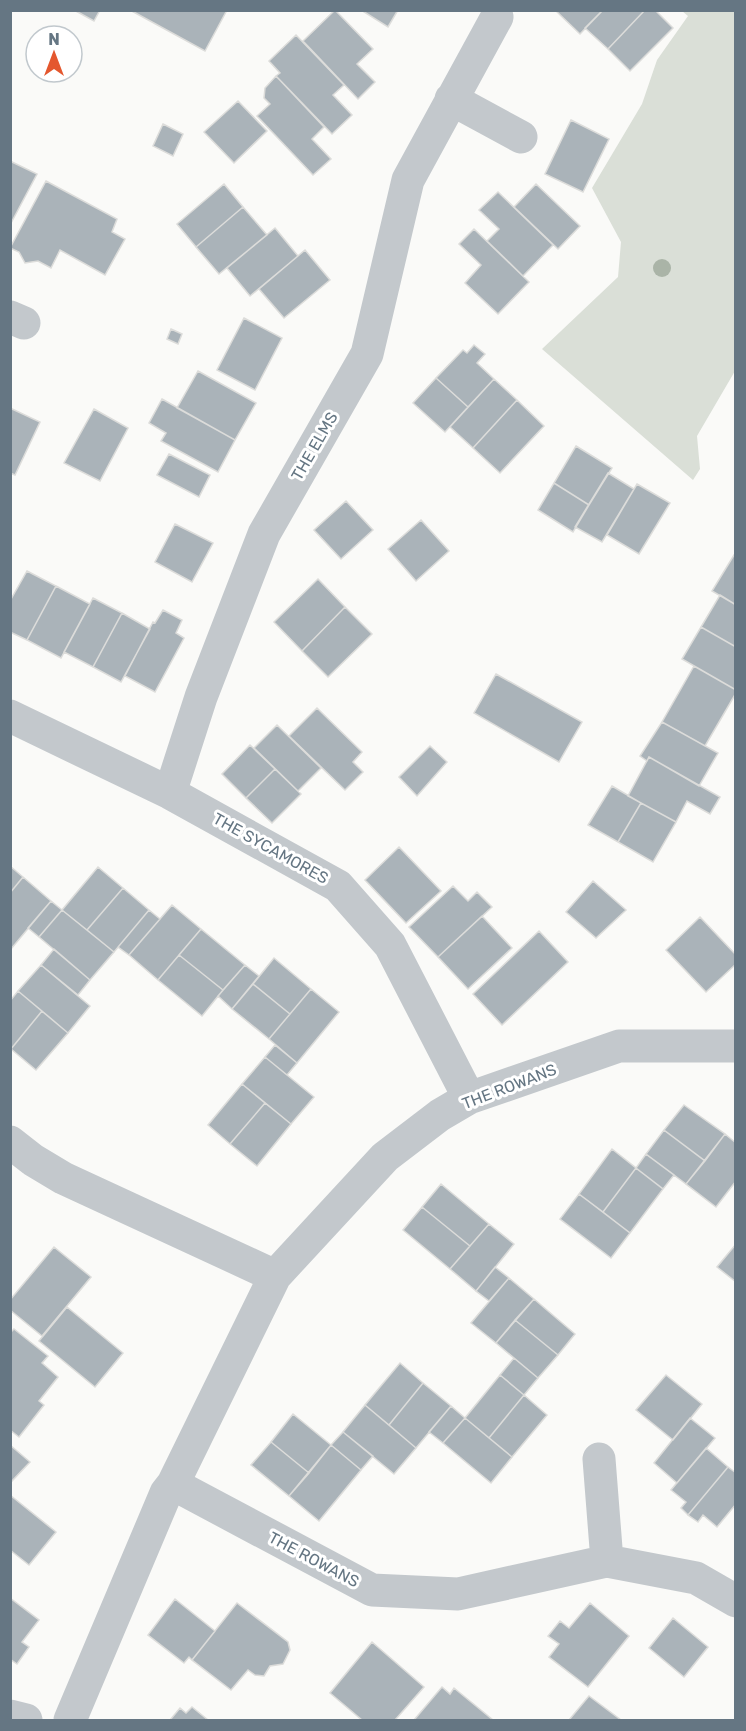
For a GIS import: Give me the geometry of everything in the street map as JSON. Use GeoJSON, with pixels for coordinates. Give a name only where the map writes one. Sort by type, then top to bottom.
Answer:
{"type":"FeatureCollection","features":[{"type":"Feature","properties":{"kind":"street","name":"THE ELMS"},"geometry":{"type":"LineString","coordinates":[[170,793],[201,697],[264,534],[367,354],[408,180],[497,17]]}},
{"type":"Feature","properties":{"kind":"street"},"geometry":{"type":"LineString","coordinates":[[451,99],[521,137]]}},
{"type":"Feature","properties":{"kind":"street","name":"THE SYCAMORES"},"geometry":{"type":"LineString","coordinates":[[10,716],[170,793],[338,885],[390,945],[469,1098]]}},
{"type":"Feature","properties":{"kind":"street","name":"THE ROWANS"},"geometry":{"type":"LineString","coordinates":[[70,1720],[166,1493],[173,1484],[275,1276],[385,1157],[440,1114],[469,1098],[620,1046],[735,1046]]}},
{"type":"Feature","properties":{"kind":"street"},"geometry":{"type":"LineString","coordinates":[[10,1142],[33,1160],[63,1178],[275,1276]]}},
{"type":"Feature","properties":{"kind":"street"},"geometry":{"type":"LineString","coordinates":[[600,1459],[607,1561]]}},
{"type":"Feature","properties":{"kind":"street","name":"THE ROWANS"},"geometry":{"type":"LineString","coordinates":[[173,1484],[372,1590],[458,1594],[607,1561],[696,1578],[735,1600]]}},
{"type":"Feature","properties":{"kind":"street"},"geometry":{"type":"LineString","coordinates":[[10,1716],[26,1720]]}},
{"type":"Feature","properties":{"kind":"shaded area"},"geometry":{"type":"Polygon","coordinates":[[[682,11],[736,11],[735,371],[697,436],[700,469],[693,480],[542,349],[618,277],[621,242],[592,188],[642,104],[657,60],[688,16],[682,11]]]}},
{"type":"Feature","properties":{"kind":"building"},"geometry":{"type":"Polygon","coordinates":[[[74,10],[100,10],[94,21],[74,10]]]}},
{"type":"Feature","properties":{"kind":"building"},"geometry":{"type":"Polygon","coordinates":[[[130,10],[227,10],[205,51],[130,10]]]}},
{"type":"Feature","properties":{"kind":"building"},"geometry":{"type":"Polygon","coordinates":[[[335,10],[373,49],[357,64],[375,82],[358,99],[303,41],[335,10]]]}},
{"type":"Feature","properties":{"kind":"building"},"geometry":{"type":"Polygon","coordinates":[[[361,10],[398,10],[388,27],[361,10]]]}},
{"type":"Feature","properties":{"kind":"building"},"geometry":{"type":"Polygon","coordinates":[[[555,10],[603,10],[580,34],[555,10]]]}},
{"type":"Feature","properties":{"kind":"building"},"geometry":{"type":"Polygon","coordinates":[[[603,10],[645,10],[608,49],[585,28],[603,10]]]}},
{"type":"Feature","properties":{"kind":"building"},"geometry":{"type":"Polygon","coordinates":[[[645,10],[655,10],[673,28],[630,71],[608,49],[645,10]]]}},
{"type":"Feature","properties":{"kind":"building"},"geometry":{"type":"Polygon","coordinates":[[[296,35],[344,85],[333,95],[352,115],[332,134],[276,76],[280,73],[269,61],[296,35]]]}},
{"type":"Feature","properties":{"kind":"building"},"geometry":{"type":"Polygon","coordinates":[[[276,76],[324,127],[312,139],[331,159],[313,175],[257,116],[270,104],[264,98],[265,88],[276,76]]]}},
{"type":"Feature","properties":{"kind":"building"},"geometry":{"type":"Polygon","coordinates":[[[238,101],[267,131],[234,163],[204,132],[238,101]]]}},
{"type":"Feature","properties":{"kind":"building"},"geometry":{"type":"Polygon","coordinates":[[[571,120],[609,139],[583,192],[545,174],[571,120]]]}},
{"type":"Feature","properties":{"kind":"building"},"geometry":{"type":"Polygon","coordinates":[[[163,124],[183,134],[173,156],[153,146],[163,124]]]}},
{"type":"Feature","properties":{"kind":"building"},"geometry":{"type":"Polygon","coordinates":[[[10,161],[37,174],[10,225],[10,161]]]}},
{"type":"Feature","properties":{"kind":"building"},"geometry":{"type":"Polygon","coordinates":[[[46,181],[117,219],[112,232],[125,239],[105,275],[60,250],[51,268],[38,261],[25,263],[19,252],[10,248],[46,181]]]}},
{"type":"Feature","properties":{"kind":"building"},"geometry":{"type":"Polygon","coordinates":[[[224,184],[243,207],[196,247],[177,224],[224,184]]]}},
{"type":"Feature","properties":{"kind":"building"},"geometry":{"type":"Polygon","coordinates":[[[536,184],[580,226],[558,249],[514,207],[536,184]]]}},
{"type":"Feature","properties":{"kind":"building"},"geometry":{"type":"Polygon","coordinates":[[[498,192],[553,245],[523,276],[487,241],[499,229],[479,210],[498,192]]]}},
{"type":"Feature","properties":{"kind":"building"},"geometry":{"type":"Polygon","coordinates":[[[243,207],[267,235],[219,274],[196,247],[243,207]]]}},
{"type":"Feature","properties":{"kind":"building"},"geometry":{"type":"Polygon","coordinates":[[[275,228],[298,256],[250,296],[227,268],[275,228]]]}},
{"type":"Feature","properties":{"kind":"building"},"geometry":{"type":"Polygon","coordinates":[[[474,229],[529,282],[498,314],[465,283],[481,265],[459,244],[474,229]]]}},
{"type":"Feature","properties":{"kind":"building"},"geometry":{"type":"Polygon","coordinates":[[[305,250],[330,280],[284,318],[259,289],[305,250]]]}},
{"type":"Feature","properties":{"kind":"building"},"geometry":{"type":"Polygon","coordinates":[[[244,318],[282,338],[255,390],[217,370],[244,318]]]}},
{"type":"Feature","properties":{"kind":"building"},"geometry":{"type":"Polygon","coordinates":[[[171,329],[182,334],[178,344],[167,339],[171,329]]]}},
{"type":"Feature","properties":{"kind":"building"},"geometry":{"type":"Polygon","coordinates":[[[474,345],[485,354],[477,363],[494,379],[468,407],[436,378],[463,350],[467,353],[474,345]]]}},
{"type":"Feature","properties":{"kind":"building"},"geometry":{"type":"Polygon","coordinates":[[[198,371],[256,403],[235,440],[177,408],[198,371]]]}},
{"type":"Feature","properties":{"kind":"building"},"geometry":{"type":"Polygon","coordinates":[[[436,378],[468,407],[445,432],[413,403],[436,378]]]}},
{"type":"Feature","properties":{"kind":"building"},"geometry":{"type":"Polygon","coordinates":[[[494,379],[517,400],[473,448],[450,427],[494,379]]]}},
{"type":"Feature","properties":{"kind":"building"},"geometry":{"type":"Polygon","coordinates":[[[162,399],[235,440],[218,472],[161,441],[166,433],[149,423],[162,399]]]}},
{"type":"Feature","properties":{"kind":"building"},"geometry":{"type":"Polygon","coordinates":[[[517,400],[544,426],[500,473],[473,448],[517,400]]]}},
{"type":"Feature","properties":{"kind":"building"},"geometry":{"type":"Polygon","coordinates":[[[10,408],[40,422],[15,475],[10,473],[10,408]]]}},
{"type":"Feature","properties":{"kind":"building"},"geometry":{"type":"Polygon","coordinates":[[[94,409],[128,428],[100,481],[64,463],[94,409]]]}},
{"type":"Feature","properties":{"kind":"building"},"geometry":{"type":"Polygon","coordinates":[[[576,446],[612,468],[589,505],[554,483],[576,446]]]}},
{"type":"Feature","properties":{"kind":"building"},"geometry":{"type":"Polygon","coordinates":[[[169,454],[210,475],[199,497],[157,475],[169,454]]]}},
{"type":"Feature","properties":{"kind":"building"},"geometry":{"type":"Polygon","coordinates":[[[608,473],[634,489],[602,542],[575,527],[608,473]]]}},
{"type":"Feature","properties":{"kind":"building"},"geometry":{"type":"Polygon","coordinates":[[[554,483],[589,505],[573,532],[538,510],[554,483]]]}},
{"type":"Feature","properties":{"kind":"building"},"geometry":{"type":"Polygon","coordinates":[[[637,484],[670,503],[639,554],[607,535],[637,484]]]}},
{"type":"Feature","properties":{"kind":"building"},"geometry":{"type":"Polygon","coordinates":[[[346,501],[373,530],[341,559],[314,530],[346,501]]]}},
{"type":"Feature","properties":{"kind":"building"},"geometry":{"type":"Polygon","coordinates":[[[421,520],[449,551],[416,581],[388,549],[421,520]]]}},
{"type":"Feature","properties":{"kind":"building"},"geometry":{"type":"Polygon","coordinates":[[[175,524],[213,543],[192,582],[155,562],[175,524]]]}},
{"type":"Feature","properties":{"kind":"building"},"geometry":{"type":"Polygon","coordinates":[[[734,555],[736,556],[736,605],[712,591],[734,555]]]}},
{"type":"Feature","properties":{"kind":"building"},"geometry":{"type":"Polygon","coordinates":[[[27,571],[56,586],[27,640],[10,632],[10,601],[27,571]]]}},
{"type":"Feature","properties":{"kind":"building"},"geometry":{"type":"Polygon","coordinates":[[[318,579],[345,607],[302,651],[274,622],[318,579]]]}},
{"type":"Feature","properties":{"kind":"building"},"geometry":{"type":"Polygon","coordinates":[[[56,586],[90,604],[61,658],[27,640],[56,586]]]}},
{"type":"Feature","properties":{"kind":"building"},"geometry":{"type":"Polygon","coordinates":[[[720,595],[736,605],[736,647],[701,627],[720,595]]]}},
{"type":"Feature","properties":{"kind":"building"},"geometry":{"type":"Polygon","coordinates":[[[93,598],[122,613],[93,667],[64,652],[93,598]]]}},
{"type":"Feature","properties":{"kind":"building"},"geometry":{"type":"Polygon","coordinates":[[[345,607],[372,634],[328,677],[302,651],[345,607]]]}},
{"type":"Feature","properties":{"kind":"building"},"geometry":{"type":"Polygon","coordinates":[[[163,610],[182,620],[176,633],[184,638],[155,692],[125,676],[153,622],[155,623],[163,610]]]}},
{"type":"Feature","properties":{"kind":"building"},"geometry":{"type":"Polygon","coordinates":[[[122,613],[150,629],[121,682],[93,667],[122,613]]]}},
{"type":"Feature","properties":{"kind":"building"},"geometry":{"type":"Polygon","coordinates":[[[701,627],[736,647],[736,690],[682,659],[701,627]]]}},
{"type":"Feature","properties":{"kind":"building"},"geometry":{"type":"Polygon","coordinates":[[[694,666],[736,690],[705,746],[662,722],[694,666]]]}},
{"type":"Feature","properties":{"kind":"building"},"geometry":{"type":"Polygon","coordinates":[[[496,674],[582,722],[559,762],[474,713],[496,674]]]}},
{"type":"Feature","properties":{"kind":"building"},"geometry":{"type":"Polygon","coordinates":[[[317,708],[362,752],[353,762],[363,772],[345,790],[289,736],[317,708]]]}},
{"type":"Feature","properties":{"kind":"building"},"geometry":{"type":"Polygon","coordinates":[[[662,722],[718,753],[699,786],[649,757],[647,761],[640,756],[662,722]]]}},
{"type":"Feature","properties":{"kind":"building"},"geometry":{"type":"Polygon","coordinates":[[[277,725],[321,768],[298,791],[254,748],[277,725]]]}},
{"type":"Feature","properties":{"kind":"building"},"geometry":{"type":"Polygon","coordinates":[[[250,745],[275,769],[246,798],[222,774],[250,745]]]}},
{"type":"Feature","properties":{"kind":"building"},"geometry":{"type":"Polygon","coordinates":[[[430,746],[447,762],[417,796],[399,777],[430,746]]]}},
{"type":"Feature","properties":{"kind":"building"},"geometry":{"type":"Polygon","coordinates":[[[649,757],[720,797],[710,814],[687,801],[676,822],[628,796],[649,757]]]}},
{"type":"Feature","properties":{"kind":"building"},"geometry":{"type":"Polygon","coordinates":[[[275,769],[301,794],[272,823],[246,798],[275,769]]]}},
{"type":"Feature","properties":{"kind":"building"},"geometry":{"type":"Polygon","coordinates":[[[612,786],[641,803],[618,842],[588,825],[612,786]]]}},
{"type":"Feature","properties":{"kind":"building"},"geometry":{"type":"Polygon","coordinates":[[[641,803],[676,822],[653,862],[618,842],[641,803]]]}},
{"type":"Feature","properties":{"kind":"building"},"geometry":{"type":"Polygon","coordinates":[[[399,847],[441,891],[406,923],[365,880],[399,847]]]}},
{"type":"Feature","properties":{"kind":"building"},"geometry":{"type":"Polygon","coordinates":[[[10,866],[23,877],[10,893],[10,866]]]}},
{"type":"Feature","properties":{"kind":"building"},"geometry":{"type":"Polygon","coordinates":[[[98,867],[123,888],[87,930],[62,910],[98,867]]]}},
{"type":"Feature","properties":{"kind":"building"},"geometry":{"type":"Polygon","coordinates":[[[23,877],[51,901],[11,949],[10,893],[23,877]]]}},
{"type":"Feature","properties":{"kind":"building"},"geometry":{"type":"Polygon","coordinates":[[[593,881],[626,910],[596,938],[566,912],[593,881]]]}},
{"type":"Feature","properties":{"kind":"building"},"geometry":{"type":"Polygon","coordinates":[[[453,886],[468,901],[477,892],[492,907],[438,957],[409,927],[453,886]]]}},
{"type":"Feature","properties":{"kind":"building"},"geometry":{"type":"Polygon","coordinates":[[[123,888],[149,910],[114,952],[87,930],[123,888]]]}},
{"type":"Feature","properties":{"kind":"building"},"geometry":{"type":"Polygon","coordinates":[[[51,901],[62,910],[39,937],[28,928],[51,901]]]}},
{"type":"Feature","properties":{"kind":"building"},"geometry":{"type":"Polygon","coordinates":[[[172,905],[201,929],[158,980],[129,955],[172,905]]]}},
{"type":"Feature","properties":{"kind":"building"},"geometry":{"type":"Polygon","coordinates":[[[62,910],[114,952],[90,980],[39,937],[62,910]]]}},
{"type":"Feature","properties":{"kind":"building"},"geometry":{"type":"Polygon","coordinates":[[[149,910],[160,919],[129,955],[118,947],[149,910]]]}},
{"type":"Feature","properties":{"kind":"building"},"geometry":{"type":"Polygon","coordinates":[[[482,916],[512,948],[468,989],[438,957],[482,916]]]}},
{"type":"Feature","properties":{"kind":"building"},"geometry":{"type":"Polygon","coordinates":[[[700,917],[736,955],[736,964],[706,992],[666,950],[700,917]]]}},
{"type":"Feature","properties":{"kind":"building"},"geometry":{"type":"Polygon","coordinates":[[[201,929],[245,965],[223,990],[179,955],[201,929]]]}},
{"type":"Feature","properties":{"kind":"building"},"geometry":{"type":"Polygon","coordinates":[[[539,931],[568,962],[502,1025],[473,994],[539,931]]]}},
{"type":"Feature","properties":{"kind":"building"},"geometry":{"type":"Polygon","coordinates":[[[54,949],[90,980],[78,995],[41,965],[54,949]]]}},
{"type":"Feature","properties":{"kind":"building"},"geometry":{"type":"Polygon","coordinates":[[[179,955],[223,990],[202,1016],[158,980],[179,955]]]}},
{"type":"Feature","properties":{"kind":"building"},"geometry":{"type":"Polygon","coordinates":[[[274,958],[311,989],[290,1014],[253,984],[274,958]]]}},
{"type":"Feature","properties":{"kind":"building"},"geometry":{"type":"Polygon","coordinates":[[[41,965],[90,1006],[68,1033],[18,991],[41,965]]]}},
{"type":"Feature","properties":{"kind":"building"},"geometry":{"type":"Polygon","coordinates":[[[245,965],[259,976],[232,1009],[218,996],[245,965]]]}},
{"type":"Feature","properties":{"kind":"building"},"geometry":{"type":"Polygon","coordinates":[[[253,984],[290,1014],[269,1039],[232,1009],[253,984]]]}},
{"type":"Feature","properties":{"kind":"building"},"geometry":{"type":"Polygon","coordinates":[[[311,989],[339,1012],[297,1063],[269,1039],[311,989]]]}},
{"type":"Feature","properties":{"kind":"building"},"geometry":{"type":"Polygon","coordinates":[[[18,991],[42,1011],[11,1049],[10,1001],[18,991]]]}},
{"type":"Feature","properties":{"kind":"building"},"geometry":{"type":"Polygon","coordinates":[[[42,1011],[68,1033],[36,1070],[11,1049],[42,1011]]]}},
{"type":"Feature","properties":{"kind":"building"},"geometry":{"type":"Polygon","coordinates":[[[275,1045],[297,1063],[287,1075],[265,1057],[275,1045]]]}},
{"type":"Feature","properties":{"kind":"building"},"geometry":{"type":"Polygon","coordinates":[[[265,1057],[314,1097],[291,1124],[242,1084],[265,1057]]]}},
{"type":"Feature","properties":{"kind":"building"},"geometry":{"type":"Polygon","coordinates":[[[242,1084],[265,1103],[230,1144],[208,1125],[242,1084]]]}},
{"type":"Feature","properties":{"kind":"building"},"geometry":{"type":"Polygon","coordinates":[[[265,1103],[291,1124],[257,1166],[230,1144],[265,1103]]]}},
{"type":"Feature","properties":{"kind":"building"},"geometry":{"type":"Polygon","coordinates":[[[684,1105],[725,1134],[705,1161],[664,1130],[684,1105]]]}},
{"type":"Feature","properties":{"kind":"building"},"geometry":{"type":"Polygon","coordinates":[[[664,1130],[705,1161],[686,1184],[646,1154],[664,1130]]]}},
{"type":"Feature","properties":{"kind":"building"},"geometry":{"type":"Polygon","coordinates":[[[725,1134],[736,1143],[736,1181],[716,1207],[686,1184],[725,1134]]]}},
{"type":"Feature","properties":{"kind":"building"},"geometry":{"type":"Polygon","coordinates":[[[612,1149],[636,1168],[603,1212],[579,1194],[612,1149]]]}},
{"type":"Feature","properties":{"kind":"building"},"geometry":{"type":"Polygon","coordinates":[[[646,1154],[674,1175],[663,1189],[636,1168],[646,1154]]]}},
{"type":"Feature","properties":{"kind":"building"},"geometry":{"type":"Polygon","coordinates":[[[636,1168],[663,1189],[630,1233],[603,1212],[636,1168]]]}},
{"type":"Feature","properties":{"kind":"building"},"geometry":{"type":"Polygon","coordinates":[[[441,1184],[489,1224],[470,1246],[422,1207],[441,1184]]]}},
{"type":"Feature","properties":{"kind":"building"},"geometry":{"type":"Polygon","coordinates":[[[579,1194],[630,1233],[611,1258],[560,1219],[579,1194]]]}},
{"type":"Feature","properties":{"kind":"building"},"geometry":{"type":"Polygon","coordinates":[[[422,1207],[470,1246],[450,1269],[403,1230],[422,1207]]]}},
{"type":"Feature","properties":{"kind":"building"},"geometry":{"type":"Polygon","coordinates":[[[489,1224],[514,1244],[476,1291],[450,1269],[489,1224]]]}},
{"type":"Feature","properties":{"kind":"building"},"geometry":{"type":"Polygon","coordinates":[[[736,1244],[736,1282],[717,1267],[736,1244]]]}},
{"type":"Feature","properties":{"kind":"building"},"geometry":{"type":"Polygon","coordinates":[[[54,1247],[91,1277],[42,1336],[10,1310],[10,1300],[54,1247]]]}},
{"type":"Feature","properties":{"kind":"building"},"geometry":{"type":"Polygon","coordinates":[[[495,1267],[509,1278],[489,1301],[476,1291],[495,1267]]]}},
{"type":"Feature","properties":{"kind":"building"},"geometry":{"type":"Polygon","coordinates":[[[509,1278],[534,1299],[496,1343],[471,1323],[509,1278]]]}},
{"type":"Feature","properties":{"kind":"building"},"geometry":{"type":"Polygon","coordinates":[[[534,1299],[575,1334],[558,1355],[515,1320],[534,1299]]]}},
{"type":"Feature","properties":{"kind":"building"},"geometry":{"type":"Polygon","coordinates":[[[67,1307],[123,1353],[95,1387],[39,1341],[67,1307]]]}},
{"type":"Feature","properties":{"kind":"building"},"geometry":{"type":"Polygon","coordinates":[[[515,1320],[558,1355],[538,1378],[496,1343],[515,1320]]]}},
{"type":"Feature","properties":{"kind":"building"},"geometry":{"type":"Polygon","coordinates":[[[14,1329],[48,1356],[42,1363],[58,1377],[39,1401],[44,1405],[19,1437],[10,1430],[10,1333],[14,1329]]]}},
{"type":"Feature","properties":{"kind":"building"},"geometry":{"type":"Polygon","coordinates":[[[514,1358],[538,1378],[524,1395],[500,1375],[514,1358]]]}},
{"type":"Feature","properties":{"kind":"building"},"geometry":{"type":"Polygon","coordinates":[[[400,1363],[423,1383],[389,1425],[365,1405],[400,1363]]]}},
{"type":"Feature","properties":{"kind":"building"},"geometry":{"type":"Polygon","coordinates":[[[500,1375],[524,1395],[489,1438],[465,1418],[500,1375]]]}},
{"type":"Feature","properties":{"kind":"building"},"geometry":{"type":"Polygon","coordinates":[[[666,1375],[702,1404],[673,1440],[636,1410],[666,1375]]]}},
{"type":"Feature","properties":{"kind":"building"},"geometry":{"type":"Polygon","coordinates":[[[423,1383],[451,1406],[416,1448],[389,1425],[423,1383]]]}},
{"type":"Feature","properties":{"kind":"building"},"geometry":{"type":"Polygon","coordinates":[[[524,1395],[547,1415],[512,1457],[489,1438],[524,1395]]]}},
{"type":"Feature","properties":{"kind":"building"},"geometry":{"type":"Polygon","coordinates":[[[365,1405],[416,1448],[394,1474],[343,1432],[365,1405]]]}},
{"type":"Feature","properties":{"kind":"building"},"geometry":{"type":"Polygon","coordinates":[[[451,1406],[465,1418],[443,1443],[429,1432],[451,1406]]]}},
{"type":"Feature","properties":{"kind":"building"},"geometry":{"type":"Polygon","coordinates":[[[293,1414],[331,1445],[309,1473],[271,1442],[293,1414]]]}},
{"type":"Feature","properties":{"kind":"building"},"geometry":{"type":"Polygon","coordinates":[[[465,1418],[512,1457],[491,1483],[443,1443],[465,1418]]]}},
{"type":"Feature","properties":{"kind":"building"},"geometry":{"type":"Polygon","coordinates":[[[690,1418],[715,1438],[677,1483],[654,1463],[690,1418]]]}},
{"type":"Feature","properties":{"kind":"building"},"geometry":{"type":"Polygon","coordinates":[[[343,1432],[373,1456],[361,1470],[331,1445],[343,1432]]]}},
{"type":"Feature","properties":{"kind":"building"},"geometry":{"type":"Polygon","coordinates":[[[271,1442],[309,1473],[289,1496],[251,1465],[271,1442]]]}},
{"type":"Feature","properties":{"kind":"building"},"geometry":{"type":"Polygon","coordinates":[[[10,1445],[30,1462],[10,1483],[10,1445]]]}},
{"type":"Feature","properties":{"kind":"building"},"geometry":{"type":"Polygon","coordinates":[[[331,1445],[361,1470],[319,1521],[289,1496],[331,1445]]]}},
{"type":"Feature","properties":{"kind":"building"},"geometry":{"type":"Polygon","coordinates":[[[706,1448],[728,1467],[688,1515],[681,1508],[686,1502],[671,1490],[706,1448]]]}},
{"type":"Feature","properties":{"kind":"building"},"geometry":{"type":"Polygon","coordinates":[[[728,1467],[736,1473],[736,1504],[717,1527],[703,1515],[698,1522],[688,1515],[728,1467]]]}},
{"type":"Feature","properties":{"kind":"building"},"geometry":{"type":"Polygon","coordinates":[[[10,1495],[56,1532],[29,1565],[10,1550],[10,1495]]]}},
{"type":"Feature","properties":{"kind":"building"},"geometry":{"type":"Polygon","coordinates":[[[10,1598],[39,1620],[22,1642],[29,1647],[17,1664],[10,1659],[10,1598]]]}},
{"type":"Feature","properties":{"kind":"building"},"geometry":{"type":"Polygon","coordinates":[[[175,1599],[215,1631],[192,1660],[189,1657],[184,1663],[148,1635],[175,1599]]]}},
{"type":"Feature","properties":{"kind":"building"},"geometry":{"type":"Polygon","coordinates":[[[237,1603],[288,1642],[290,1650],[283,1664],[270,1666],[264,1676],[255,1675],[248,1670],[231,1690],[192,1660],[237,1603]]]}},
{"type":"Feature","properties":{"kind":"building"},"geometry":{"type":"Polygon","coordinates":[[[590,1603],[629,1636],[588,1687],[549,1657],[559,1644],[548,1636],[560,1621],[569,1628],[590,1603]]]}},
{"type":"Feature","properties":{"kind":"building"},"geometry":{"type":"Polygon","coordinates":[[[673,1618],[708,1647],[684,1677],[649,1648],[673,1618]]]}},
{"type":"Feature","properties":{"kind":"building"},"geometry":{"type":"Polygon","coordinates":[[[372,1642],[424,1687],[395,1720],[362,1720],[330,1693],[372,1642]]]}},
{"type":"Feature","properties":{"kind":"building"},"geometry":{"type":"Polygon","coordinates":[[[442,1687],[450,1694],[454,1688],[493,1720],[414,1720],[442,1687]]]}},
{"type":"Feature","properties":{"kind":"building"},"geometry":{"type":"Polygon","coordinates":[[[589,1696],[621,1720],[569,1720],[589,1696]]]}},
{"type":"Feature","properties":{"kind":"building"},"geometry":{"type":"Polygon","coordinates":[[[192,1707],[208,1720],[170,1720],[180,1708],[186,1713],[192,1707]]]}}]}
